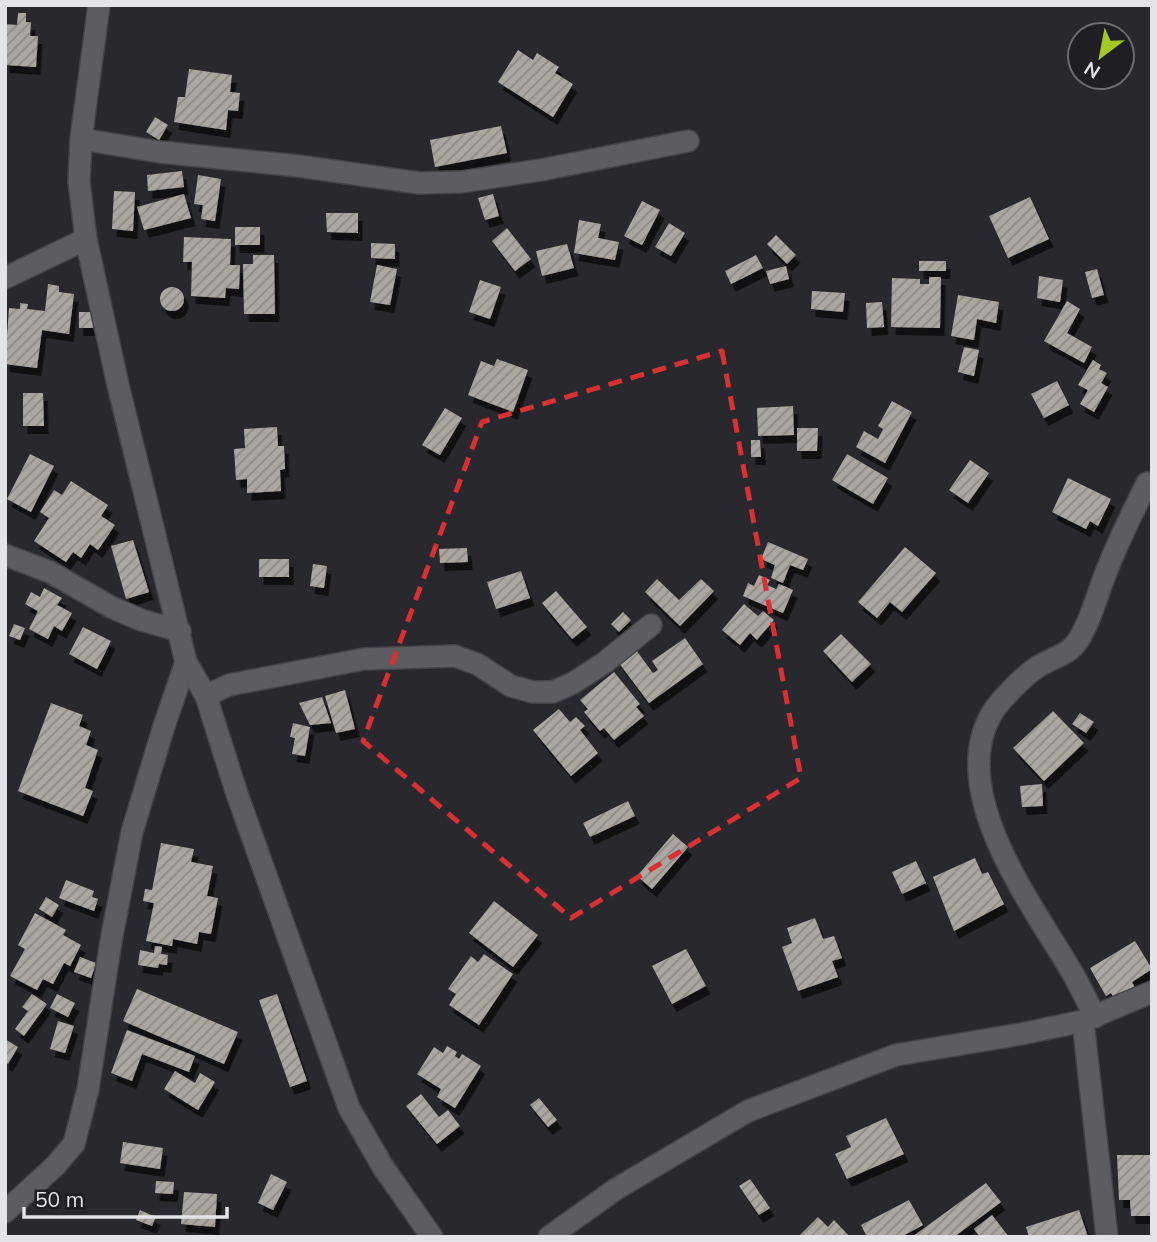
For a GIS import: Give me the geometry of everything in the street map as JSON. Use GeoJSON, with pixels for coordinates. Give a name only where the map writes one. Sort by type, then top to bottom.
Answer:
{"type":"FeatureCollection","features":[{"type":"Feature","properties":{"kind":"street"},"geometry":{"type":"LineString","coordinates":[[99,5],[80,139],[79,182],[86,239],[118,385],[186,662],[206,696],[246,820],[349,1108],[383,1167],[432,1237]]}},
{"type":"Feature","properties":{"kind":"street"},"geometry":{"type":"LineString","coordinates":[[80,139],[160,152],[298,166],[419,183],[461,182],[541,170],[688,141]]}},
{"type":"Feature","properties":{"kind":"street"},"geometry":{"type":"LineString","coordinates":[[5,278],[86,239]]}},
{"type":"Feature","properties":{"kind":"street"},"geometry":{"type":"LineString","coordinates":[[1107,1237],[1089,1019],[1073,974],[1025,896],[988,817],[981,785],[982,740],[992,713],[1014,689],[1035,668],[1067,653],[1080,638],[1117,544],[1147,483]]}},
{"type":"Feature","properties":{"kind":"street"},"geometry":{"type":"LineString","coordinates":[[5,555],[50,572],[111,607],[141,620],[180,631]]}},
{"type":"Feature","properties":{"kind":"street"},"geometry":{"type":"LineString","coordinates":[[206,696],[229,685],[365,659],[455,656],[477,664],[511,686],[533,692],[553,692],[604,663],[651,625]]}},
{"type":"Feature","properties":{"kind":"street"},"geometry":{"type":"LineString","coordinates":[[5,1212],[55,1166],[74,1144],[88,1089],[111,941],[132,832],[186,662]]}},
{"type":"Feature","properties":{"kind":"street"},"geometry":{"type":"LineString","coordinates":[[549,1237],[616,1189],[748,1111],[896,1055],[1021,1034],[1089,1019],[1152,992]]}},
{"type":"Feature","properties":{"kind":"highlighted area"},"geometry":{"type":"Polygon","coordinates":[[[722,351],[801,778],[571,918],[363,741],[482,422],[722,351]]]}},
{"type":"Feature","properties":{"kind":"building"},"geometry":{"type":"Polygon","coordinates":[[[18,13],[26,13],[26,22],[31,22],[30,36],[38,36],[36,67],[5,65],[5,24],[17,25],[18,13]]]}},
{"type":"Feature","properties":{"kind":"building"},"geometry":{"type":"Polygon","coordinates":[[[518,50],[533,60],[537,53],[559,67],[555,73],[573,84],[553,117],[498,82],[518,50]]]}},
{"type":"Feature","properties":{"kind":"building"},"geometry":{"type":"Polygon","coordinates":[[[189,69],[232,75],[230,92],[240,93],[238,111],[228,110],[226,130],[174,122],[178,97],[185,97],[189,69]]]}},
{"type":"Feature","properties":{"kind":"building"},"geometry":{"type":"Polygon","coordinates":[[[155,117],[168,125],[159,140],[146,132],[155,117]]]}},
{"type":"Feature","properties":{"kind":"building"},"geometry":{"type":"Polygon","coordinates":[[[501,126],[507,153],[435,167],[430,140],[501,126]]]}},
{"type":"Feature","properties":{"kind":"building"},"geometry":{"type":"Polygon","coordinates":[[[182,171],[184,187],[148,191],[147,175],[182,171]]]}},
{"type":"Feature","properties":{"kind":"building"},"geometry":{"type":"Polygon","coordinates":[[[198,175],[221,179],[215,221],[201,219],[203,205],[194,204],[198,175]]]}},
{"type":"Feature","properties":{"kind":"building"},"geometry":{"type":"Polygon","coordinates":[[[114,191],[135,192],[133,231],[112,229],[114,191]]]}},
{"type":"Feature","properties":{"kind":"building"},"geometry":{"type":"Polygon","coordinates":[[[184,194],[191,218],[144,230],[137,207],[184,194]]]}},
{"type":"Feature","properties":{"kind":"building"},"geometry":{"type":"Polygon","coordinates":[[[493,194],[499,216],[485,220],[478,198],[493,194]]]}},
{"type":"Feature","properties":{"kind":"building"},"geometry":{"type":"Polygon","coordinates":[[[1030,197],[1049,239],[1008,258],[989,216],[1030,197]]]}},
{"type":"Feature","properties":{"kind":"building"},"geometry":{"type":"Polygon","coordinates":[[[642,201],[660,210],[642,245],[624,236],[642,201]]]}},
{"type":"Feature","properties":{"kind":"building"},"geometry":{"type":"Polygon","coordinates":[[[326,213],[358,213],[358,233],[327,232],[326,213]]]}},
{"type":"Feature","properties":{"kind":"building"},"geometry":{"type":"Polygon","coordinates":[[[579,220],[601,224],[598,238],[619,242],[615,260],[574,253],[579,220]]]}},
{"type":"Feature","properties":{"kind":"building"},"geometry":{"type":"Polygon","coordinates":[[[669,223],[685,233],[671,256],[655,247],[669,223]]]}},
{"type":"Feature","properties":{"kind":"building"},"geometry":{"type":"Polygon","coordinates":[[[235,227],[260,227],[260,245],[235,245],[235,227]]]}},
{"type":"Feature","properties":{"kind":"building"},"geometry":{"type":"Polygon","coordinates":[[[507,228],[531,259],[515,271],[492,241],[507,228]]]}},
{"type":"Feature","properties":{"kind":"building"},"geometry":{"type":"Polygon","coordinates":[[[776,235],[796,255],[787,264],[767,244],[776,235]]]}},
{"type":"Feature","properties":{"kind":"building"},"geometry":{"type":"Polygon","coordinates":[[[184,237],[231,239],[230,265],[240,265],[239,289],[226,288],[225,298],[191,296],[192,262],[183,262],[184,237]]]}},
{"type":"Feature","properties":{"kind":"building"},"geometry":{"type":"Polygon","coordinates":[[[371,243],[395,244],[395,259],[371,258],[371,243]]]}},
{"type":"Feature","properties":{"kind":"building"},"geometry":{"type":"Polygon","coordinates":[[[567,244],[574,268],[542,276],[536,251],[567,244]]]}},
{"type":"Feature","properties":{"kind":"building"},"geometry":{"type":"Polygon","coordinates":[[[253,255],[274,255],[275,314],[244,314],[243,264],[253,264],[253,255]]]}},
{"type":"Feature","properties":{"kind":"building"},"geometry":{"type":"Polygon","coordinates":[[[756,255],[763,268],[731,284],[725,271],[756,255]]]}},
{"type":"Feature","properties":{"kind":"building"},"geometry":{"type":"Polygon","coordinates":[[[919,261],[946,261],[946,271],[919,271],[919,261]]]}},
{"type":"Feature","properties":{"kind":"building"},"geometry":{"type":"Polygon","coordinates":[[[377,265],[397,269],[390,305],[370,302],[377,265]]]}},
{"type":"Feature","properties":{"kind":"building"},"geometry":{"type":"Polygon","coordinates":[[[786,266],[789,279],[770,284],[766,271],[786,266]]]}},
{"type":"Feature","properties":{"kind":"building"},"geometry":{"type":"Polygon","coordinates":[[[1097,269],[1104,295],[1092,298],[1085,272],[1097,269]]]}},
{"type":"Feature","properties":{"kind":"building"},"geometry":{"type":"Polygon","coordinates":[[[1039,276],[1063,280],[1060,302],[1037,298],[1039,276]]]}},
{"type":"Feature","properties":{"kind":"building"},"geometry":{"type":"Polygon","coordinates":[[[929,277],[941,277],[940,328],[891,327],[892,278],[920,279],[920,284],[929,284],[929,277]]]}},
{"type":"Feature","properties":{"kind":"building"},"geometry":{"type":"Polygon","coordinates":[[[480,280],[501,287],[490,319],[469,312],[480,280]]]}},
{"type":"Feature","properties":{"kind":"building"},"geometry":{"type":"Polygon","coordinates":[[[48,284],[59,286],[59,292],[74,294],[69,334],[42,330],[37,368],[5,364],[9,308],[20,309],[20,303],[28,304],[27,309],[45,311],[48,284]]]}},
{"type":"Feature","properties":{"kind":"building"},"geometry":{"type":"Polygon","coordinates":[[[172,287],[180,291],[184,299],[180,307],[172,311],[164,307],[160,299],[164,291],[172,287]]]}},
{"type":"Feature","properties":{"kind":"building"},"geometry":{"type":"Polygon","coordinates":[[[812,291],[845,293],[843,312],[811,309],[812,291]]]}},
{"type":"Feature","properties":{"kind":"building"},"geometry":{"type":"Polygon","coordinates":[[[958,295],[999,302],[996,323],[977,319],[974,340],[951,336],[958,295]]]}},
{"type":"Feature","properties":{"kind":"building"},"geometry":{"type":"Polygon","coordinates":[[[1067,301],[1080,309],[1067,333],[1092,347],[1084,363],[1044,341],[1067,301]]]}},
{"type":"Feature","properties":{"kind":"building"},"geometry":{"type":"Polygon","coordinates":[[[882,302],[884,327],[867,328],[866,303],[882,302]]]}},
{"type":"Feature","properties":{"kind":"building"},"geometry":{"type":"Polygon","coordinates":[[[79,312],[94,312],[94,328],[79,328],[79,312]]]}},
{"type":"Feature","properties":{"kind":"building"},"geometry":{"type":"Polygon","coordinates":[[[964,347],[979,350],[974,376],[958,372],[964,347]]]}},
{"type":"Feature","properties":{"kind":"building"},"geometry":{"type":"Polygon","coordinates":[[[497,359],[528,370],[513,412],[468,395],[481,361],[494,366],[497,359]]]}},
{"type":"Feature","properties":{"kind":"building"},"geometry":{"type":"Polygon","coordinates":[[[1093,360],[1101,365],[1099,369],[1107,373],[1101,383],[1108,387],[1094,412],[1080,404],[1088,390],[1078,385],[1093,360]]]}},
{"type":"Feature","properties":{"kind":"building"},"geometry":{"type":"Polygon","coordinates":[[[1057,381],[1069,405],[1044,418],[1031,394],[1057,381]]]}},
{"type":"Feature","properties":{"kind":"building"},"geometry":{"type":"Polygon","coordinates":[[[23,393],[43,393],[44,426],[23,426],[23,393]]]}},
{"type":"Feature","properties":{"kind":"building"},"geometry":{"type":"Polygon","coordinates":[[[892,401],[912,412],[885,463],[856,447],[864,431],[878,439],[883,429],[878,426],[892,401]]]}},
{"type":"Feature","properties":{"kind":"building"},"geometry":{"type":"Polygon","coordinates":[[[793,406],[794,435],[758,436],[757,408],[793,406]]]}},
{"type":"Feature","properties":{"kind":"building"},"geometry":{"type":"Polygon","coordinates":[[[445,408],[462,418],[440,455],[422,445],[445,408]]]}},
{"type":"Feature","properties":{"kind":"building"},"geometry":{"type":"Polygon","coordinates":[[[277,427],[278,446],[284,446],[285,469],[280,470],[281,491],[247,493],[247,479],[236,480],[234,449],[245,448],[244,429],[277,427]]]}},
{"type":"Feature","properties":{"kind":"building"},"geometry":{"type":"Polygon","coordinates":[[[797,428],[818,428],[817,451],[797,451],[797,428]]]}},
{"type":"Feature","properties":{"kind":"building"},"geometry":{"type":"Polygon","coordinates":[[[751,440],[760,440],[761,457],[751,457],[751,440]]]}},
{"type":"Feature","properties":{"kind":"building"},"geometry":{"type":"Polygon","coordinates":[[[30,454],[54,466],[31,512],[7,499],[30,454]]]}},
{"type":"Feature","properties":{"kind":"building"},"geometry":{"type":"Polygon","coordinates":[[[847,454],[888,478],[873,504],[832,480],[847,454]]]}},
{"type":"Feature","properties":{"kind":"building"},"geometry":{"type":"Polygon","coordinates":[[[970,460],[989,473],[968,503],[949,490],[970,460]]]}},
{"type":"Feature","properties":{"kind":"building"},"geometry":{"type":"Polygon","coordinates":[[[1068,478],[1111,499],[1098,526],[1090,521],[1086,529],[1052,512],[1068,478]]]}},
{"type":"Feature","properties":{"kind":"building"},"geometry":{"type":"Polygon","coordinates":[[[71,481],[108,505],[101,516],[115,525],[98,550],[90,544],[81,558],[73,552],[66,562],[34,541],[49,518],[40,512],[54,490],[62,495],[71,481]]]}},
{"type":"Feature","properties":{"kind":"building"},"geometry":{"type":"Polygon","coordinates":[[[133,540],[149,592],[126,599],[111,546],[133,540]]]}},
{"type":"Feature","properties":{"kind":"building"},"geometry":{"type":"Polygon","coordinates":[[[768,542],[808,559],[803,570],[790,565],[783,583],[771,578],[775,565],[761,559],[768,542]]]}},
{"type":"Feature","properties":{"kind":"building"},"geometry":{"type":"Polygon","coordinates":[[[905,547],[936,573],[902,612],[890,602],[877,618],[858,602],[905,547]]]}},
{"type":"Feature","properties":{"kind":"building"},"geometry":{"type":"Polygon","coordinates":[[[467,548],[468,562],[440,563],[439,549],[467,548]]]}},
{"type":"Feature","properties":{"kind":"building"},"geometry":{"type":"Polygon","coordinates":[[[259,559],[289,559],[289,577],[259,577],[259,559]]]}},
{"type":"Feature","properties":{"kind":"building"},"geometry":{"type":"Polygon","coordinates":[[[313,564],[327,566],[324,588],[310,586],[313,564]]]}},
{"type":"Feature","properties":{"kind":"building"},"geometry":{"type":"Polygon","coordinates":[[[521,571],[530,598],[496,609],[487,582],[521,571]]]}},
{"type":"Feature","properties":{"kind":"building"},"geometry":{"type":"Polygon","coordinates":[[[759,575],[770,580],[767,585],[776,589],[779,584],[793,590],[783,613],[743,596],[748,583],[754,586],[759,575]]]}},
{"type":"Feature","properties":{"kind":"building"},"geometry":{"type":"Polygon","coordinates":[[[657,579],[679,600],[701,579],[714,591],[680,626],[645,592],[657,579]]]}},
{"type":"Feature","properties":{"kind":"building"},"geometry":{"type":"Polygon","coordinates":[[[44,588],[62,598],[57,605],[72,613],[62,631],[54,626],[48,639],[29,629],[38,611],[25,604],[31,592],[40,597],[44,588]]]}},
{"type":"Feature","properties":{"kind":"building"},"geometry":{"type":"Polygon","coordinates":[[[556,591],[587,627],[572,639],[542,603],[556,591]]]}},
{"type":"Feature","properties":{"kind":"building"},"geometry":{"type":"Polygon","coordinates":[[[744,604],[758,616],[763,611],[774,620],[757,640],[750,633],[740,645],[722,630],[744,604]]]}},
{"type":"Feature","properties":{"kind":"building"},"geometry":{"type":"Polygon","coordinates":[[[623,612],[631,620],[619,632],[611,624],[623,612]]]}},
{"type":"Feature","properties":{"kind":"building"},"geometry":{"type":"Polygon","coordinates":[[[14,624],[25,628],[20,640],[9,636],[14,624]]]}},
{"type":"Feature","properties":{"kind":"building"},"geometry":{"type":"Polygon","coordinates":[[[83,627],[111,641],[97,669],[69,654],[83,627]]]}},
{"type":"Feature","properties":{"kind":"building"},"geometry":{"type":"Polygon","coordinates":[[[841,634],[871,664],[852,682],[823,651],[841,634]]]}},
{"type":"Feature","properties":{"kind":"building"},"geometry":{"type":"Polygon","coordinates":[[[685,638],[703,664],[649,703],[619,663],[636,650],[653,673],[658,670],[652,661],[685,638]]]}},
{"type":"Feature","properties":{"kind":"building"},"geometry":{"type":"Polygon","coordinates":[[[614,672],[640,704],[636,707],[644,716],[614,740],[604,728],[600,731],[584,712],[588,709],[580,700],[614,672]]]}},
{"type":"Feature","properties":{"kind":"building"},"geometry":{"type":"Polygon","coordinates":[[[345,690],[355,729],[336,733],[325,696],[345,690]]]}},
{"type":"Feature","properties":{"kind":"building"},"geometry":{"type":"Polygon","coordinates":[[[322,697],[331,723],[310,725],[299,703],[322,697]]]}},
{"type":"Feature","properties":{"kind":"building"},"geometry":{"type":"Polygon","coordinates":[[[51,703],[83,715],[79,726],[91,731],[86,745],[98,750],[85,788],[93,791],[83,816],[18,791],[51,703]]]}},
{"type":"Feature","properties":{"kind":"building"},"geometry":{"type":"Polygon","coordinates":[[[559,709],[570,722],[576,717],[585,726],[580,730],[598,753],[571,776],[533,730],[559,709]]]}},
{"type":"Feature","properties":{"kind":"building"},"geometry":{"type":"Polygon","coordinates":[[[1053,711],[1084,743],[1044,781],[1013,748],[1053,711]]]}},
{"type":"Feature","properties":{"kind":"building"},"geometry":{"type":"Polygon","coordinates":[[[1080,713],[1094,722],[1086,733],[1072,724],[1080,713]]]}},
{"type":"Feature","properties":{"kind":"building"},"geometry":{"type":"Polygon","coordinates":[[[293,723],[310,727],[305,756],[292,754],[295,738],[290,737],[293,723]]]}},
{"type":"Feature","properties":{"kind":"building"},"geometry":{"type":"Polygon","coordinates":[[[1042,784],[1043,806],[1022,807],[1020,786],[1042,784]]]}},
{"type":"Feature","properties":{"kind":"building"},"geometry":{"type":"Polygon","coordinates":[[[628,801],[635,816],[590,837],[583,823],[628,801]]]}},
{"type":"Feature","properties":{"kind":"building"},"geometry":{"type":"Polygon","coordinates":[[[673,834],[688,847],[652,889],[637,876],[673,834]]]}},
{"type":"Feature","properties":{"kind":"building"},"geometry":{"type":"Polygon","coordinates":[[[161,843],[194,849],[191,862],[213,866],[207,896],[218,898],[211,934],[199,932],[197,944],[173,939],[172,946],[146,941],[154,903],[143,901],[145,889],[152,890],[161,843]]]}},
{"type":"Feature","properties":{"kind":"building"},"geometry":{"type":"Polygon","coordinates":[[[975,858],[982,874],[988,872],[1004,904],[954,931],[933,877],[975,858]]]}},
{"type":"Feature","properties":{"kind":"building"},"geometry":{"type":"Polygon","coordinates":[[[916,861],[926,883],[902,894],[892,872],[916,861]]]}},
{"type":"Feature","properties":{"kind":"building"},"geometry":{"type":"Polygon","coordinates":[[[66,880],[94,891],[92,897],[98,899],[94,911],[59,898],[66,880]]]}},
{"type":"Feature","properties":{"kind":"building"},"geometry":{"type":"Polygon","coordinates":[[[46,897],[59,905],[52,917],[39,909],[46,897]]]}},
{"type":"Feature","properties":{"kind":"building"},"geometry":{"type":"Polygon","coordinates":[[[494,901],[538,935],[513,967],[469,933],[494,901]]]}},
{"type":"Feature","properties":{"kind":"building"},"geometry":{"type":"Polygon","coordinates":[[[35,913],[66,930],[63,935],[81,945],[70,966],[64,963],[53,984],[43,979],[37,990],[10,976],[25,949],[18,945],[35,913]]]}},
{"type":"Feature","properties":{"kind":"building"},"geometry":{"type":"Polygon","coordinates":[[[815,918],[823,939],[834,936],[842,958],[832,961],[838,977],[798,991],[782,947],[792,943],[787,928],[815,918]]]}},
{"type":"Feature","properties":{"kind":"building"},"geometry":{"type":"Polygon","coordinates":[[[1135,941],[1152,969],[1132,982],[1137,992],[1117,1003],[1111,993],[1106,996],[1090,968],[1135,941]]]}},
{"type":"Feature","properties":{"kind":"building"},"geometry":{"type":"Polygon","coordinates":[[[155,946],[162,947],[161,954],[168,955],[167,965],[159,964],[158,968],[138,965],[140,950],[154,953],[155,946]]]}},
{"type":"Feature","properties":{"kind":"building"},"geometry":{"type":"Polygon","coordinates":[[[686,949],[706,986],[672,1004],[652,966],[686,949]]]}},
{"type":"Feature","properties":{"kind":"building"},"geometry":{"type":"Polygon","coordinates":[[[484,954],[513,974],[479,1025],[449,1005],[456,994],[448,989],[471,956],[478,962],[484,954]]]}},
{"type":"Feature","properties":{"kind":"building"},"geometry":{"type":"Polygon","coordinates":[[[80,957],[96,963],[91,978],[74,972],[80,957]]]}},
{"type":"Feature","properties":{"kind":"building"},"geometry":{"type":"Polygon","coordinates":[[[137,989],[238,1032],[224,1064],[123,1021],[137,989]]]}},
{"type":"Feature","properties":{"kind":"building"},"geometry":{"type":"Polygon","coordinates":[[[32,994],[47,1004],[24,1036],[15,1029],[28,1011],[22,1007],[32,994]]]}},
{"type":"Feature","properties":{"kind":"building"},"geometry":{"type":"Polygon","coordinates":[[[57,994],[75,1003],[68,1017],[50,1008],[57,994]]]}},
{"type":"Feature","properties":{"kind":"building"},"geometry":{"type":"Polygon","coordinates":[[[277,994],[307,1081],[290,1087],[259,1000],[277,994]]]}},
{"type":"Feature","properties":{"kind":"building"},"geometry":{"type":"Polygon","coordinates":[[[58,1021],[74,1026],[65,1053],[50,1049],[58,1021]]]}},
{"type":"Feature","properties":{"kind":"building"},"geometry":{"type":"Polygon","coordinates":[[[127,1030],[195,1056],[189,1072],[142,1054],[132,1081],[111,1073],[127,1030]]]}},
{"type":"Feature","properties":{"kind":"building"},"geometry":{"type":"Polygon","coordinates":[[[5,1039],[18,1047],[8,1064],[5,1062],[5,1039]]]}},
{"type":"Feature","properties":{"kind":"building"},"geometry":{"type":"Polygon","coordinates":[[[447,1046],[457,1052],[455,1056],[459,1059],[462,1054],[481,1066],[455,1108],[437,1097],[441,1089],[417,1074],[434,1047],[443,1053],[447,1046]]]}},
{"type":"Feature","properties":{"kind":"building"},"geometry":{"type":"Polygon","coordinates":[[[175,1071],[195,1083],[200,1073],[215,1082],[198,1110],[164,1089],[175,1071]]]}},
{"type":"Feature","properties":{"kind":"building"},"geometry":{"type":"Polygon","coordinates":[[[421,1094],[439,1117],[448,1110],[460,1126],[437,1144],[406,1106],[421,1094]]]}},
{"type":"Feature","properties":{"kind":"building"},"geometry":{"type":"Polygon","coordinates":[[[539,1098],[557,1120],[548,1127],[530,1105],[539,1098]]]}},
{"type":"Feature","properties":{"kind":"building"},"geometry":{"type":"Polygon","coordinates":[[[886,1118],[904,1154],[847,1179],[835,1154],[851,1147],[846,1136],[886,1118]]]}},
{"type":"Feature","properties":{"kind":"building"},"geometry":{"type":"Polygon","coordinates":[[[123,1142],[163,1148],[160,1169],[120,1163],[123,1142]]]}},
{"type":"Feature","properties":{"kind":"building"},"geometry":{"type":"Polygon","coordinates":[[[1117,1155],[1152,1155],[1152,1216],[1131,1216],[1130,1200],[1119,1200],[1117,1155]]]}},
{"type":"Feature","properties":{"kind":"building"},"geometry":{"type":"Polygon","coordinates":[[[271,1174],[287,1182],[273,1210],[258,1203],[271,1174]]]}},
{"type":"Feature","properties":{"kind":"building"},"geometry":{"type":"Polygon","coordinates":[[[750,1179],[770,1208],[759,1215],[739,1186],[750,1179]]]}},
{"type":"Feature","properties":{"kind":"building"},"geometry":{"type":"Polygon","coordinates":[[[156,1181],[174,1182],[173,1194],[155,1193],[156,1181]]]}},
{"type":"Feature","properties":{"kind":"building"},"geometry":{"type":"Polygon","coordinates":[[[986,1183],[1001,1202],[954,1237],[912,1237],[986,1183]]]}},
{"type":"Feature","properties":{"kind":"building"},"geometry":{"type":"Polygon","coordinates":[[[184,1192],[217,1194],[215,1227],[181,1224],[184,1192]]]}},
{"type":"Feature","properties":{"kind":"building"},"geometry":{"type":"Polygon","coordinates":[[[909,1200],[923,1225],[901,1237],[867,1237],[861,1225],[909,1200]]]}},
{"type":"Feature","properties":{"kind":"building"},"geometry":{"type":"Polygon","coordinates":[[[140,1210],[156,1217],[152,1226],[136,1220],[140,1210]]]}},
{"type":"Feature","properties":{"kind":"building"},"geometry":{"type":"Polygon","coordinates":[[[1079,1210],[1088,1237],[1029,1237],[1026,1227],[1079,1210]]]}},
{"type":"Feature","properties":{"kind":"building"},"geometry":{"type":"Polygon","coordinates":[[[992,1215],[1009,1237],[980,1237],[974,1229],[992,1215]]]}},
{"type":"Feature","properties":{"kind":"building"},"geometry":{"type":"Polygon","coordinates":[[[818,1217],[828,1227],[834,1220],[850,1237],[798,1237],[818,1217]]]}}]}
